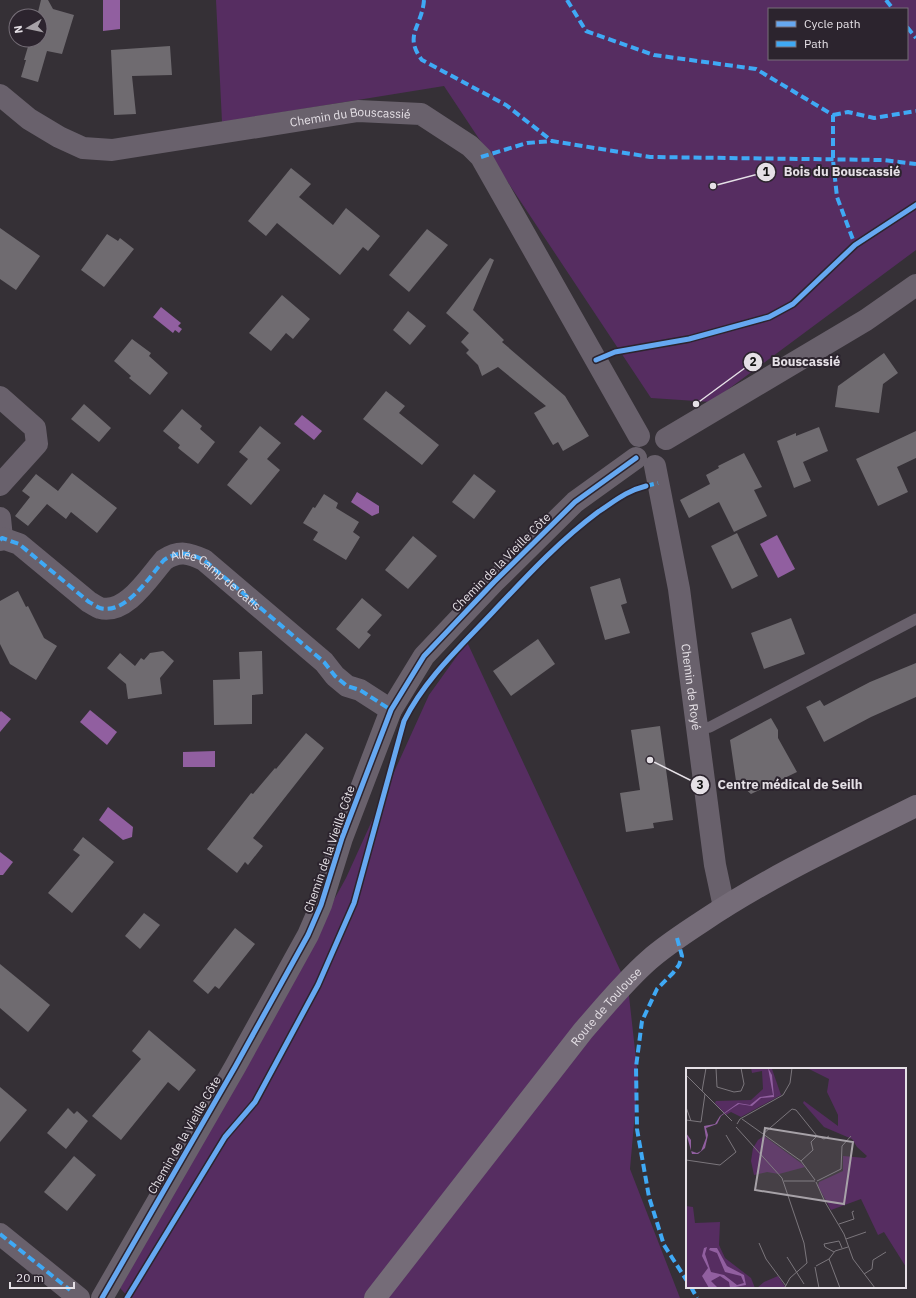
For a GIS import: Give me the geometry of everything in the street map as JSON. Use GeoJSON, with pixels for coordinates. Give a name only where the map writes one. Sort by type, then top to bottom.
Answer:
{"type":"FeatureCollection","features":[{"type":"Feature","properties":{"kind":"main road","name":"Route de Toulouse"},"geometry":{"type":"LineString","coordinates":[[375,1298],[583,1031],[619,989],[650,959],[677,938],[724,907],[784,873],[916,806]]}},
{"type":"Feature","properties":{"kind":"street","name":"Chemin du Bouscassié"},"geometry":{"type":"LineString","coordinates":[[0,95],[29,119],[59,137],[83,148],[112,150],[358,111],[421,114],[470,146],[481,157],[639,436]]}},
{"type":"Feature","properties":{"kind":"street"},"geometry":{"type":"LineString","coordinates":[[666,439],[866,320],[916,285]]}},
{"type":"Feature","properties":{"kind":"street"},"geometry":{"type":"LineString","coordinates":[[0,397],[35,428],[37,444],[0,485]]}},
{"type":"Feature","properties":{"kind":"street"},"geometry":{"type":"LineString","coordinates":[[653,431],[661,433],[666,439],[669,445],[667,459],[655,466],[644,465],[636,458],[634,442],[639,436],[646,432],[653,431]]}},
{"type":"Feature","properties":{"kind":"street","name":"Chemin de la Vieille Côte"},"geometry":{"type":"LineString","coordinates":[[102,1298],[308,935],[321,904],[342,838],[391,710],[424,656],[494,582],[575,502],[636,458]]}},
{"type":"Feature","properties":{"kind":"street","name":"Chemin de Royé"},"geometry":{"type":"LineString","coordinates":[[655,466],[679,589],[715,865],[724,907]]}},
{"type":"Feature","properties":{"kind":"street","name":"Allée Camp de Catis"},"geometry":{"type":"LineString","coordinates":[[1,532],[19,544],[90,602],[100,608],[111,608],[123,605],[164,560],[170,556],[188,553],[204,560],[324,662],[347,686],[360,690],[391,710]]}},
{"type":"Feature","properties":{"kind":"street"},"geometry":{"type":"LineString","coordinates":[[0,1234],[79,1298]]}},
{"type":"Feature","properties":{"kind":"lane"},"geometry":{"type":"LineString","coordinates":[[698,729],[710,727],[916,619]]}},
{"type":"Feature","properties":{"kind":"shaded area"},"geometry":{"type":"Polygon","coordinates":[[[103,0],[120,0],[120,29],[103,31],[103,0]]]}},
{"type":"Feature","properties":{"kind":"shaded area"},"geometry":{"type":"Polygon","coordinates":[[[216,0],[916,0],[916,250],[711,402],[651,398],[444,86],[222,122],[216,0]]]}},
{"type":"Feature","properties":{"kind":"shaded area"},"geometry":{"type":"Polygon","coordinates":[[[161,307],[181,323],[178,326],[182,329],[179,333],[175,330],[173,333],[153,317],[161,307]]]}},
{"type":"Feature","properties":{"kind":"shaded area"},"geometry":{"type":"Polygon","coordinates":[[[302,415],[322,431],[314,440],[294,424],[302,415]]]}},
{"type":"Feature","properties":{"kind":"shaded area"},"geometry":{"type":"Polygon","coordinates":[[[357,492],[379,506],[379,513],[372,516],[351,502],[357,492]]]}},
{"type":"Feature","properties":{"kind":"shaded area"},"geometry":{"type":"Polygon","coordinates":[[[777,535],[795,569],[778,578],[760,544],[777,535]]]}},
{"type":"Feature","properties":{"kind":"shaded area"},"geometry":{"type":"Polygon","coordinates":[[[467,642],[628,987],[638,1077],[630,1169],[680,1298],[129,1298],[120,1288],[346,878],[429,695],[467,642]]]}},
{"type":"Feature","properties":{"kind":"shaded area"},"geometry":{"type":"Polygon","coordinates":[[[90,710],[117,732],[107,745],[80,722],[90,710]]]}},
{"type":"Feature","properties":{"kind":"shaded area"},"geometry":{"type":"Polygon","coordinates":[[[1,711],[11,719],[0,732],[0,712],[1,711]]]}},
{"type":"Feature","properties":{"kind":"shaded area"},"geometry":{"type":"Polygon","coordinates":[[[215,751],[215,767],[183,767],[183,752],[215,751]]]}},
{"type":"Feature","properties":{"kind":"shaded area"},"geometry":{"type":"Polygon","coordinates":[[[108,807],[133,827],[132,837],[123,840],[99,820],[108,807]]]}},
{"type":"Feature","properties":{"kind":"shaded area"},"geometry":{"type":"Polygon","coordinates":[[[0,852],[13,862],[3,875],[0,875],[0,852]]]}},
{"type":"Feature","properties":{"kind":"building"},"geometry":{"type":"Polygon","coordinates":[[[41,0],[48,0],[53,9],[74,15],[62,54],[47,51],[38,82],[21,77],[28,48],[48,48],[48,8],[39,8],[41,0]]]}},
{"type":"Feature","properties":{"kind":"building"},"geometry":{"type":"Polygon","coordinates":[[[170,46],[172,75],[132,76],[136,114],[114,115],[111,50],[170,46]]]}},
{"type":"Feature","properties":{"kind":"building"},"geometry":{"type":"Polygon","coordinates":[[[291,168],[311,184],[299,197],[333,225],[346,208],[380,236],[368,251],[363,247],[340,275],[277,223],[266,236],[248,221],[291,168]]]}},
{"type":"Feature","properties":{"kind":"building"},"geometry":{"type":"Polygon","coordinates":[[[0,228],[40,256],[16,290],[0,279],[0,228]]]}},
{"type":"Feature","properties":{"kind":"building"},"geometry":{"type":"Polygon","coordinates":[[[427,229],[448,245],[409,292],[389,275],[427,229]]]}},
{"type":"Feature","properties":{"kind":"building"},"geometry":{"type":"Polygon","coordinates":[[[107,234],[118,241],[120,238],[134,249],[104,287],[81,270],[107,234]]]}},
{"type":"Feature","properties":{"kind":"building"},"geometry":{"type":"Polygon","coordinates":[[[490,258],[494,260],[473,310],[504,340],[502,342],[565,396],[589,436],[563,451],[558,442],[553,445],[534,413],[546,406],[498,367],[482,376],[478,365],[466,353],[469,350],[461,342],[469,333],[446,313],[490,258]]]}},
{"type":"Feature","properties":{"kind":"building"},"geometry":{"type":"Polygon","coordinates":[[[282,295],[310,319],[293,339],[286,333],[271,351],[249,333],[282,295]]]}},
{"type":"Feature","properties":{"kind":"building"},"geometry":{"type":"Polygon","coordinates":[[[408,311],[426,326],[410,345],[393,330],[408,311]]]}},
{"type":"Feature","properties":{"kind":"building"},"geometry":{"type":"Polygon","coordinates":[[[132,339],[151,353],[149,356],[168,373],[150,395],[129,378],[131,376],[114,361],[132,339]]]}},
{"type":"Feature","properties":{"kind":"building"},"geometry":{"type":"Polygon","coordinates":[[[884,353],[898,373],[883,384],[879,413],[835,407],[838,386],[884,353]]]}},
{"type":"Feature","properties":{"kind":"building"},"geometry":{"type":"Polygon","coordinates":[[[386,391],[405,406],[399,413],[439,445],[422,465],[363,419],[386,391]]]}},
{"type":"Feature","properties":{"kind":"building"},"geometry":{"type":"Polygon","coordinates":[[[84,404],[111,428],[99,442],[71,419],[84,404]]]}},
{"type":"Feature","properties":{"kind":"building"},"geometry":{"type":"Polygon","coordinates":[[[182,409],[202,426],[200,429],[215,442],[198,464],[178,448],[180,445],[163,431],[182,409]]]}},
{"type":"Feature","properties":{"kind":"building"},"geometry":{"type":"Polygon","coordinates":[[[260,426],[281,443],[267,459],[280,470],[251,505],[227,485],[248,459],[239,452],[260,426]]]}},
{"type":"Feature","properties":{"kind":"building"},"geometry":{"type":"Polygon","coordinates":[[[819,427],[828,451],[803,462],[811,481],[794,488],[777,441],[796,433],[796,436],[819,427]]]}},
{"type":"Feature","properties":{"kind":"building"},"geometry":{"type":"Polygon","coordinates":[[[916,431],[916,458],[897,467],[908,492],[878,506],[856,459],[916,431]]]}},
{"type":"Feature","properties":{"kind":"building"},"geometry":{"type":"Polygon","coordinates":[[[744,453],[762,487],[754,490],[767,516],[734,532],[719,502],[689,518],[680,500],[710,484],[706,475],[719,468],[718,466],[744,453]]]}},
{"type":"Feature","properties":{"kind":"building"},"geometry":{"type":"Polygon","coordinates":[[[72,473],[117,508],[97,533],[71,512],[66,519],[47,504],[28,526],[15,516],[30,497],[22,491],[36,474],[58,491],[72,473]]]}},
{"type":"Feature","properties":{"kind":"building"},"geometry":{"type":"Polygon","coordinates":[[[474,474],[496,491],[474,519],[452,502],[474,474]]]}},
{"type":"Feature","properties":{"kind":"building"},"geometry":{"type":"Polygon","coordinates":[[[324,494],[338,503],[336,508],[359,522],[353,532],[360,537],[346,560],[313,540],[318,532],[303,523],[313,507],[315,508],[324,494]]]}},
{"type":"Feature","properties":{"kind":"building"},"geometry":{"type":"Polygon","coordinates":[[[737,533],[758,576],[732,589],[711,546],[737,533]]]}},
{"type":"Feature","properties":{"kind":"building"},"geometry":{"type":"Polygon","coordinates":[[[413,536],[437,556],[408,589],[385,570],[413,536]]]}},
{"type":"Feature","properties":{"kind":"building"},"geometry":{"type":"Polygon","coordinates":[[[620,578],[627,603],[621,605],[630,633],[605,640],[590,587],[620,578]]]}},
{"type":"Feature","properties":{"kind":"building"},"geometry":{"type":"Polygon","coordinates":[[[18,591],[26,607],[28,606],[44,638],[57,646],[36,680],[10,664],[0,644],[0,601],[18,591]]]}},
{"type":"Feature","properties":{"kind":"building"},"geometry":{"type":"Polygon","coordinates":[[[362,598],[382,615],[367,632],[371,635],[359,649],[336,629],[362,598]]]}},
{"type":"Feature","properties":{"kind":"building"},"geometry":{"type":"Polygon","coordinates":[[[791,618],[805,654],[764,669],[751,633],[791,618]]]}},
{"type":"Feature","properties":{"kind":"building"},"geometry":{"type":"Polygon","coordinates":[[[538,639],[555,664],[511,696],[493,671],[538,639]]]}},
{"type":"Feature","properties":{"kind":"building"},"geometry":{"type":"Polygon","coordinates":[[[163,651],[174,661],[160,678],[162,694],[128,699],[126,684],[107,668],[120,653],[135,666],[141,658],[144,660],[150,653],[163,651]]]}},
{"type":"Feature","properties":{"kind":"building"},"geometry":{"type":"Polygon","coordinates":[[[262,651],[263,694],[252,695],[252,724],[214,725],[213,680],[240,679],[239,652],[262,651]]]}},
{"type":"Feature","properties":{"kind":"building"},"geometry":{"type":"Polygon","coordinates":[[[916,663],[916,697],[871,717],[824,742],[806,707],[820,700],[824,706],[870,682],[916,663]]]}},
{"type":"Feature","properties":{"kind":"building"},"geometry":{"type":"Polygon","coordinates":[[[771,718],[778,730],[778,738],[797,772],[751,794],[736,781],[730,740],[771,718]]]}},
{"type":"Feature","properties":{"kind":"building"},"geometry":{"type":"Polygon","coordinates":[[[660,726],[673,820],[653,823],[654,828],[626,832],[620,793],[640,790],[631,730],[660,726]]]}},
{"type":"Feature","properties":{"kind":"building"},"geometry":{"type":"Polygon","coordinates":[[[306,733],[324,748],[253,838],[263,846],[248,865],[245,862],[237,873],[207,849],[251,793],[253,794],[275,768],[276,769],[306,733]]]}},
{"type":"Feature","properties":{"kind":"building"},"geometry":{"type":"Polygon","coordinates":[[[83,837],[114,862],[72,913],[48,893],[80,855],[73,850],[83,837]]]}},
{"type":"Feature","properties":{"kind":"building"},"geometry":{"type":"Polygon","coordinates":[[[144,913],[160,925],[140,949],[125,936],[144,913]]]}},
{"type":"Feature","properties":{"kind":"building"},"geometry":{"type":"Polygon","coordinates":[[[235,928],[255,944],[219,989],[215,986],[208,994],[193,981],[235,928]]]}},
{"type":"Feature","properties":{"kind":"building"},"geometry":{"type":"Polygon","coordinates":[[[0,964],[50,1005],[28,1032],[0,1008],[0,964]]]}},
{"type":"Feature","properties":{"kind":"building"},"geometry":{"type":"Polygon","coordinates":[[[149,1030],[196,1070],[179,1091],[168,1082],[121,1140],[92,1116],[141,1059],[132,1051],[149,1030]]]}},
{"type":"Feature","properties":{"kind":"building"},"geometry":{"type":"Polygon","coordinates":[[[0,1087],[27,1110],[0,1142],[0,1087]]]}},
{"type":"Feature","properties":{"kind":"building"},"geometry":{"type":"Polygon","coordinates":[[[68,1108],[74,1114],[77,1111],[88,1121],[66,1149],[47,1133],[68,1108]]]}},
{"type":"Feature","properties":{"kind":"building"},"geometry":{"type":"Polygon","coordinates":[[[74,1156],[96,1175],[67,1211],[44,1192],[74,1156]]]}},
{"type":"Feature","properties":{"kind":"marked path"},"geometry":{"type":"LineString","coordinates":[[424,0],[423,9],[414,37],[414,44],[422,60],[506,105],[552,141]]}},
{"type":"Feature","properties":{"kind":"marked path"},"geometry":{"type":"LineString","coordinates":[[567,0],[586,31],[654,55],[756,69],[833,115],[833,160],[837,197],[855,245]]}},
{"type":"Feature","properties":{"kind":"marked path"},"geometry":{"type":"LineString","coordinates":[[886,0],[892,8]]}},
{"type":"Feature","properties":{"kind":"marked path"},"geometry":{"type":"LineString","coordinates":[[908,28],[916,38]]}},
{"type":"Feature","properties":{"kind":"marked path"},"geometry":{"type":"LineString","coordinates":[[833,115],[848,112],[874,118],[916,111]]}},
{"type":"Feature","properties":{"kind":"marked path"},"geometry":{"type":"LineString","coordinates":[[481,157],[527,143],[552,141],[650,157],[883,160],[916,164]]}},
{"type":"Feature","properties":{"kind":"marked path"},"geometry":{"type":"LineString","coordinates":[[646,486],[658,483]]}},
{"type":"Feature","properties":{"kind":"marked path"},"geometry":{"type":"LineString","coordinates":[[0,540],[2,538],[19,544],[89,602],[100,608],[110,609],[119,606],[136,593],[164,560],[169,557],[179,554],[189,554],[204,560],[324,662],[335,676],[347,686],[360,690],[391,710]]}},
{"type":"Feature","properties":{"kind":"marked path"},"geometry":{"type":"LineString","coordinates":[[677,938],[682,956],[679,965],[657,989],[642,1021],[636,1067],[637,1129],[649,1197],[664,1245],[686,1279]]}},
{"type":"Feature","properties":{"kind":"marked path"},"geometry":{"type":"LineString","coordinates":[[0,1234],[70,1290]]}},
{"type":"Feature","properties":{"kind":"marked path"},"geometry":{"type":"LineString","coordinates":[[692,1288],[697,1298]]}},
{"type":"Feature","properties":{"kind":"cycle path"},"geometry":{"type":"LineString","coordinates":[[596,360],[615,352],[689,339],[769,317],[793,304],[855,245],[916,205]]}},
{"type":"Feature","properties":{"kind":"cycle path"},"geometry":{"type":"LineString","coordinates":[[102,1298],[235,1067],[308,935],[321,905],[342,838],[391,710],[424,656],[494,582],[575,502],[636,458]]}},
{"type":"Feature","properties":{"kind":"cycle path"},"geometry":{"type":"LineString","coordinates":[[127,1298],[225,1137],[255,1102],[318,985],[354,903],[404,721],[412,706],[444,664],[556,547],[584,523],[615,500],[646,486]]}},
{"type":"Feature","properties":{"kind":"place","name":"Bois du Bouscassié"},"geometry":{"type":"Point","coordinates":[713,186]}},
{"type":"Feature","properties":{"kind":"place","name":"Bouscassié"},"geometry":{"type":"Point","coordinates":[696,404]}},
{"type":"Feature","properties":{"kind":"place","name":"Centre médical de Seilh"},"geometry":{"type":"Point","coordinates":[650,760]}}]}
